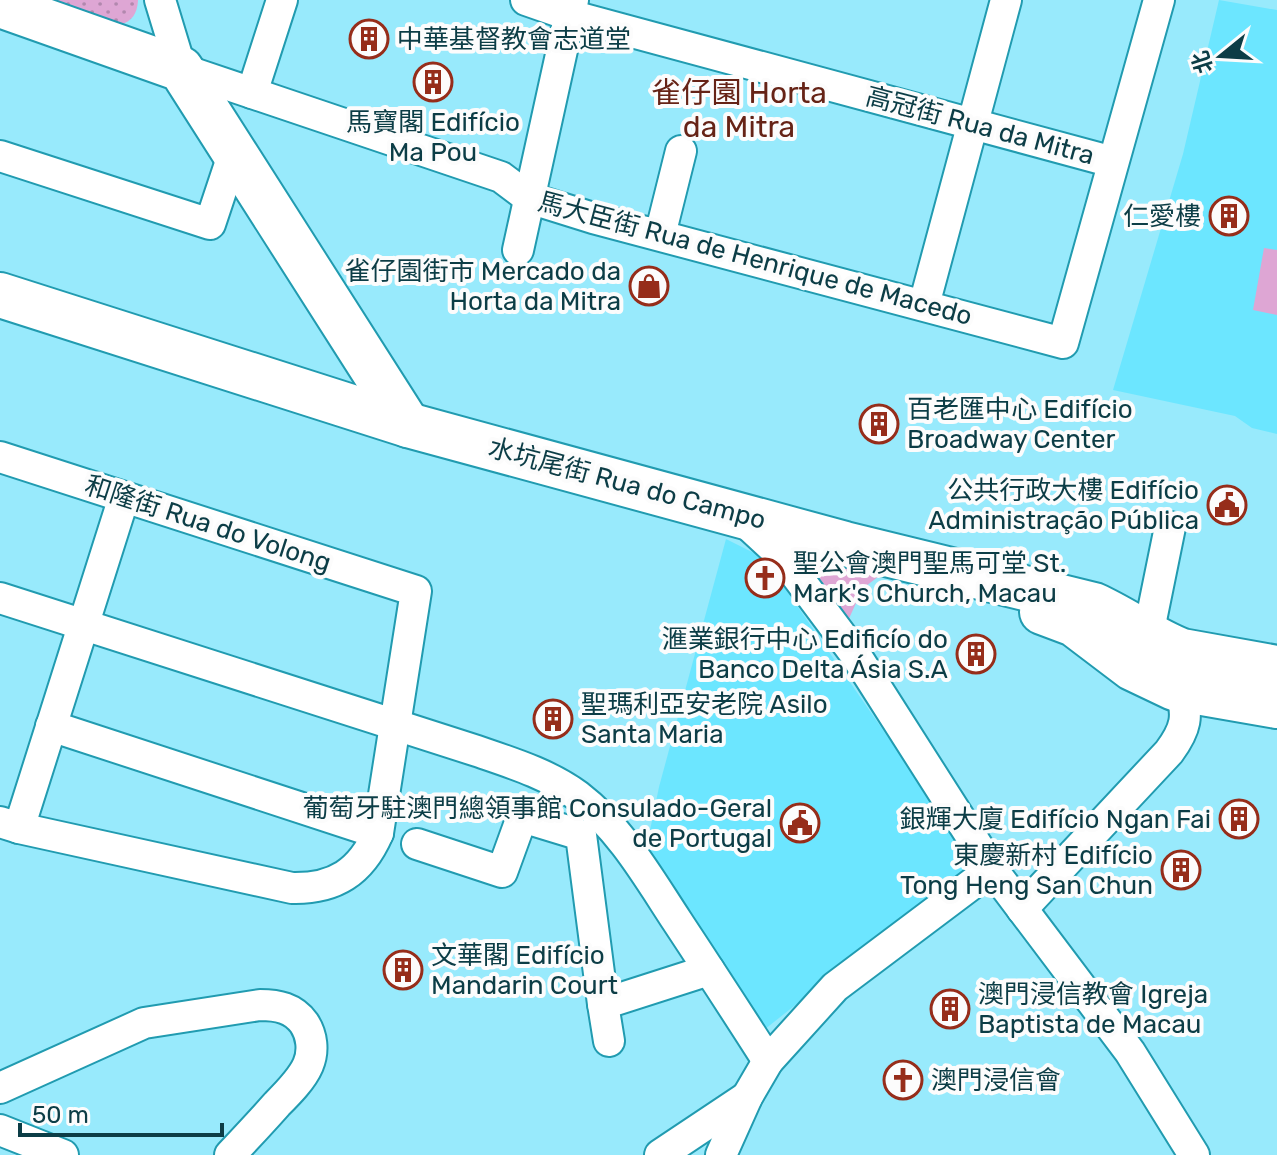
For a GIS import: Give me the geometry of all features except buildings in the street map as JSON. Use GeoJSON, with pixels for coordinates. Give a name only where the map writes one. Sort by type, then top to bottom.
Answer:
{"type":"FeatureCollection","features":[{"type":"Feature","properties":{"kind":"main road"},"geometry":{"type":"LineString","coordinates":[[2,12],[181,69],[408,425]]}},
{"type":"Feature","properties":{"kind":"main road","name":"水坑尾街 Rua do Campo"},"geometry":{"type":"LineString","coordinates":[[0,295],[408,425],[845,544],[1094,605],[1182,651],[1277,668]]}},
{"type":"Feature","properties":{"kind":"main road"},"geometry":{"type":"LineString","coordinates":[[333,401],[351,401],[365,390],[369,381],[368,362]]}},
{"type":"Feature","properties":{"kind":"main road","name":"水坑尾街 Rua do Campo"},"geometry":{"type":"LineString","coordinates":[[845,544],[1074,624],[1132,668],[1180,689],[1277,706]]}},
{"type":"Feature","properties":{"kind":"street"},"geometry":{"type":"LineString","coordinates":[[160,0],[181,69]]}},
{"type":"Feature","properties":{"kind":"street"},"geometry":{"type":"LineString","coordinates":[[252,93],[282,0]]}},
{"type":"Feature","properties":{"kind":"street","name":"高冠街 Rua da Mitra"},"geometry":{"type":"LineString","coordinates":[[526,0],[571,7],[1113,162]]}},
{"type":"Feature","properties":{"kind":"street"},"geometry":{"type":"LineString","coordinates":[[924,305],[1006,0]]}},
{"type":"Feature","properties":{"kind":"street"},"geometry":{"type":"LineString","coordinates":[[1113,162],[1159,0]]}},
{"type":"Feature","properties":{"kind":"street"},"geometry":{"type":"LineString","coordinates":[[518,250],[571,7]]}},
{"type":"Feature","properties":{"kind":"street","name":"馬大臣街 Rua de Henrique de Macedo"},"geometry":{"type":"LineString","coordinates":[[181,69],[501,177],[529,198],[1063,343],[1113,162]]}},
{"type":"Feature","properties":{"kind":"street"},"geometry":{"type":"LineString","coordinates":[[660,235],[681,151]]}},
{"type":"Feature","properties":{"kind":"street"},"geometry":{"type":"LineString","coordinates":[[0,156],[210,224],[234,152]]}},
{"type":"Feature","properties":{"kind":"street","name":"和隆街 Rua do Volong"},"geometry":{"type":"LineString","coordinates":[[0,457],[416,591],[395,725]]}},
{"type":"Feature","properties":{"kind":"street"},"geometry":{"type":"LineString","coordinates":[[124,497],[51,726],[9,825],[292,888],[332,883],[354,869],[372,848],[378,833],[395,725]]}},
{"type":"Feature","properties":{"kind":"street"},"geometry":{"type":"LineString","coordinates":[[735,514],[781,555],[828,616],[864,667],[992,869],[1130,1052],[1194,1155]]}},
{"type":"Feature","properties":{"kind":"street"},"geometry":{"type":"LineString","coordinates":[[1148,635],[1170,527]]}},
{"type":"Feature","properties":{"kind":"street"},"geometry":{"type":"LineString","coordinates":[[0,598],[521,766],[556,782],[590,807],[631,850],[768,1061]]}},
{"type":"Feature","properties":{"kind":"street"},"geometry":{"type":"LineString","coordinates":[[1022,909],[1181,736],[1186,719],[1180,689]]}},
{"type":"Feature","properties":{"kind":"street"},"geometry":{"type":"LineString","coordinates":[[51,726],[378,833]]}},
{"type":"Feature","properties":{"kind":"street"},"geometry":{"type":"LineString","coordinates":[[417,844],[502,872],[522,817],[581,835],[609,1041]]}},
{"type":"Feature","properties":{"kind":"street"},"geometry":{"type":"LineString","coordinates":[[721,1155],[747,1097],[768,1061],[835,987],[992,869]]}},
{"type":"Feature","properties":{"kind":"street"},"geometry":{"type":"LineString","coordinates":[[603,1004],[709,970]]}},
{"type":"Feature","properties":{"kind":"street"},"geometry":{"type":"LineString","coordinates":[[0,1088],[144,1023],[274,1005],[287,1008],[307,1028],[311,1041],[307,1068],[230,1155]]}},
{"type":"Feature","properties":{"kind":"street"},"geometry":{"type":"LineString","coordinates":[[660,1155],[747,1097]]}},
{"type":"Feature","properties":{"kind":"street"},"geometry":{"type":"LineString","coordinates":[[0,1130],[63,1155]]}},
{"type":"Feature","properties":{"kind":"shaded area"},"geometry":{"type":"Polygon","coordinates":[[[46,0],[138,1],[133,16],[120,25],[46,0]]]}},
{"type":"Feature","properties":{"kind":"shaded area","name":"仁愛樓"},"geometry":{"type":"Polygon","coordinates":[[[1219,0],[1277,10],[1277,434],[1252,428],[1235,416],[1113,390],[1183,154],[1219,0]]]}},
{"type":"Feature","properties":{"kind":"shaded area"},"geometry":{"type":"Polygon","coordinates":[[[1264,248],[1277,250],[1277,315],[1253,310],[1264,248]]]}},
{"type":"Feature","properties":{"kind":"shaded area"},"geometry":{"type":"Polygon","coordinates":[[[778,536],[887,570],[866,586],[846,625],[778,536]]]}},
{"type":"Feature","properties":{"kind":"shaded area","name":"葡萄牙駐澳門總領事館 Consulado-Geral de Portugal"},"geometry":{"type":"Polygon","coordinates":[[[726,539],[764,558],[975,863],[760,1033],[644,859],[659,787],[726,539]]]}},
{"type":"Feature","properties":{"kind":"place","name":"中華基督教會志道堂"},"geometry":{"type":"Point","coordinates":[369,39]}},
{"type":"Feature","properties":{"kind":"place","name":"馬寶閣 Edifício Ma Pou"},"geometry":{"type":"Point","coordinates":[433,82]}},
{"type":"Feature","properties":{"kind":"place","name":"仁愛樓"},"geometry":{"type":"Point","coordinates":[1229,216]}},
{"type":"Feature","properties":{"kind":"place","name":"雀仔園街市 Mercado da Horta da Mitra"},"geometry":{"type":"Point","coordinates":[649,286]}},
{"type":"Feature","properties":{"kind":"place","name":"百老匯中心 Edifício Broadway Center"},"geometry":{"type":"Point","coordinates":[879,424]}},
{"type":"Feature","properties":{"kind":"place","name":"公共行政大樓 Edifício Administração Pública"},"geometry":{"type":"Point","coordinates":[1227,505]}},
{"type":"Feature","properties":{"kind":"place","name":"聖公會澳門聖馬可堂 St. Mark's Church, Macau"},"geometry":{"type":"Point","coordinates":[765,578]}},
{"type":"Feature","properties":{"kind":"place","name":"滙業銀行中心 Edificío do Banco Delta Ásia S.A"},"geometry":{"type":"Point","coordinates":[976,654]}},
{"type":"Feature","properties":{"kind":"place","name":"聖瑪利亞安老院 Asilo Santa Maria"},"geometry":{"type":"Point","coordinates":[553,719]}},
{"type":"Feature","properties":{"kind":"place","name":"銀輝大廈 Edifício Ngan Fai"},"geometry":{"type":"Point","coordinates":[1239,819]}},
{"type":"Feature","properties":{"kind":"place","name":"葡萄牙駐澳門總領事館 Consulado-Geral de Portugal"},"geometry":{"type":"Point","coordinates":[800,823]}},
{"type":"Feature","properties":{"kind":"place","name":"東慶新村 Edifício Tong Heng San Chun"},"geometry":{"type":"Point","coordinates":[1181,870]}},
{"type":"Feature","properties":{"kind":"place","name":"文華閣 Edifício Mandarin Court"},"geometry":{"type":"Point","coordinates":[403,970]}},
{"type":"Feature","properties":{"kind":"place","name":"澳門浸信教會 Igreja Baptista de Macau"},"geometry":{"type":"Point","coordinates":[950,1009]}},
{"type":"Feature","properties":{"kind":"place","name":"澳門浸信會"},"geometry":{"type":"Point","coordinates":[903,1080]}},
{"type":"Feature","properties":{"kind":"district","name":"雀仔園 Horta da Mitra"},"geometry":{"type":"Point","coordinates":[739,110]}}]}
